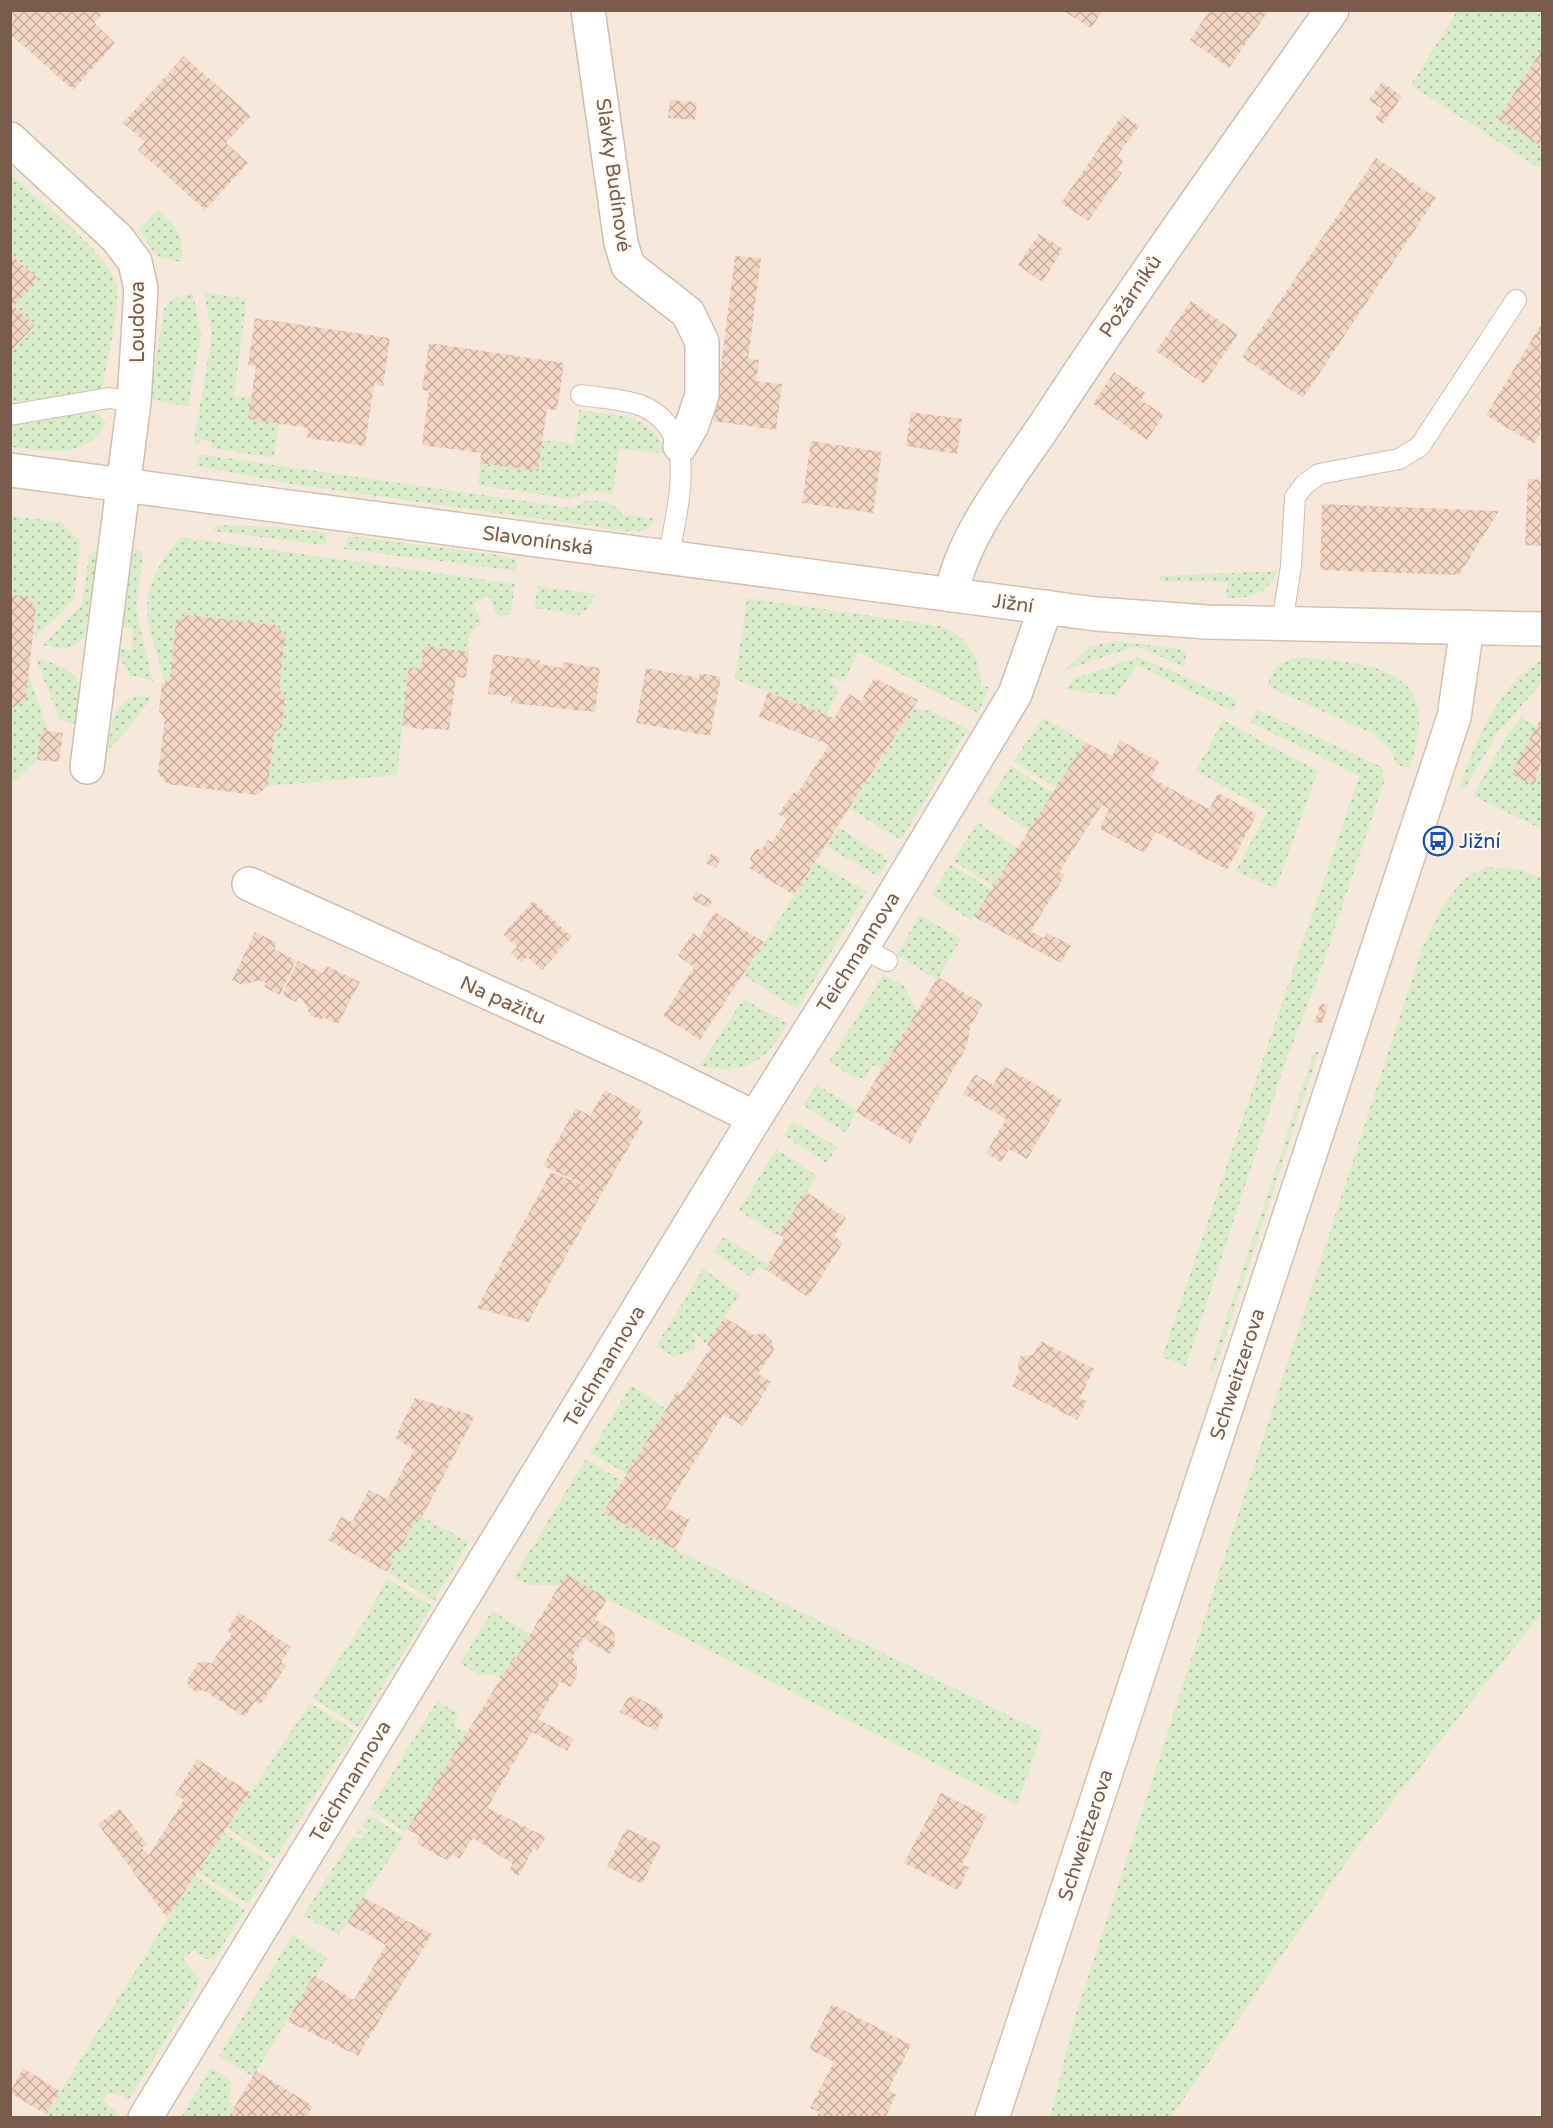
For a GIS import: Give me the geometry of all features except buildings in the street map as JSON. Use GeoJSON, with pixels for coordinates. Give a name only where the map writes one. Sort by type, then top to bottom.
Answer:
{"type":"FeatureCollection","features":[{"type":"Feature","properties":{"kind":"street","name":"Slávky Budínové"},"geometry":{"type":"LineString","coordinates":[[588,10],[621,243],[628,266],[688,313],[702,342],[702,395],[692,426],[680,446]]}},
{"type":"Feature","properties":{"kind":"street","name":"Požárníků"},"geometry":{"type":"LineString","coordinates":[[951,594],[958,566],[998,495],[1126,301],[1332,10]]}},
{"type":"Feature","properties":{"kind":"street","name":"Loudova"},"geometry":{"type":"LineString","coordinates":[[13,147],[117,238],[135,262],[141,289],[134,402],[124,485]]}},
{"type":"Feature","properties":{"kind":"street","name":"Slavonínská"},"geometry":{"type":"LineString","coordinates":[[10,470],[951,594]]}},
{"type":"Feature","properties":{"kind":"street"},"geometry":{"type":"LineString","coordinates":[[87,767],[124,485]]}},
{"type":"Feature","properties":{"kind":"street","name":"Jižní"},"geometry":{"type":"LineString","coordinates":[[951,594],[1138,618],[1282,624],[1542,629]]}},
{"type":"Feature","properties":{"kind":"street","name":"Teichmannova"},"geometry":{"type":"LineString","coordinates":[[145,2118],[755,1118],[875,955],[1015,694],[1046,607]]}},
{"type":"Feature","properties":{"kind":"street","name":"Schweitzerova"},"geometry":{"type":"LineString","coordinates":[[992,2118],[1454,717],[1467,627]]}},
{"type":"Feature","properties":{"kind":"street","name":"Na pažitu"},"geometry":{"type":"LineString","coordinates":[[249,884],[652,1067],[755,1118]]}},
{"type":"Feature","properties":{"kind":"lane"},"geometry":{"type":"LineString","coordinates":[[1282,624],[1291,566],[1295,497],[1305,483],[1319,474],[1399,459],[1420,446],[1516,300]]}},
{"type":"Feature","properties":{"kind":"lane"},"geometry":{"type":"LineString","coordinates":[[581,395],[640,405],[665,422],[674,432],[680,446],[681,466],[669,557]]}},
{"type":"Feature","properties":{"kind":"lane"},"geometry":{"type":"LineString","coordinates":[[10,415],[109,398],[134,402]]}},
{"type":"Feature","properties":{"kind":"shaded area"},"geometry":{"type":"Polygon","coordinates":[[[11,11],[1542,11],[1542,2117],[11,2117],[11,11]]]}},
{"type":"Feature","properties":{"kind":"green space"},"geometry":{"type":"Polygon","coordinates":[[[1457,11],[1542,11],[1542,49],[1498,119],[1542,147],[1542,167],[1537,167],[1411,85],[1457,11]]]}},
{"type":"Feature","properties":{"kind":"green space"},"geometry":{"type":"Polygon","coordinates":[[[11,175],[72,228],[102,260],[112,275],[117,288],[116,310],[103,385],[100,389],[11,406],[11,352],[35,325],[13,306],[38,278],[11,254],[11,175]]]}},
{"type":"Feature","properties":{"kind":"green space"},"geometry":{"type":"Polygon","coordinates":[[[158,209],[178,232],[182,244],[181,262],[156,256],[139,229],[158,209]]]}},
{"type":"Feature","properties":{"kind":"green space"},"geometry":{"type":"Polygon","coordinates":[[[204,292],[247,299],[234,396],[251,398],[249,419],[279,424],[274,458],[211,448],[212,442],[200,439],[199,445],[193,444],[212,337],[204,292]]]}},
{"type":"Feature","properties":{"kind":"green space"},"geometry":{"type":"Polygon","coordinates":[[[193,293],[201,336],[188,407],[150,399],[164,309],[170,300],[193,293]]]}},
{"type":"Feature","properties":{"kind":"green space"},"geometry":{"type":"Polygon","coordinates":[[[88,410],[99,414],[106,423],[98,435],[88,443],[76,448],[50,451],[11,447],[11,423],[88,410]]]}},
{"type":"Feature","properties":{"kind":"green space"},"geometry":{"type":"Polygon","coordinates":[[[579,410],[618,415],[642,423],[652,430],[664,453],[619,449],[613,494],[589,491],[570,499],[478,485],[480,463],[538,471],[543,440],[574,444],[579,410]]]}},
{"type":"Feature","properties":{"kind":"green space"},"geometry":{"type":"Polygon","coordinates":[[[199,454],[572,508],[588,500],[611,503],[622,514],[656,519],[647,529],[633,532],[298,485],[196,466],[199,454]]]}},
{"type":"Feature","properties":{"kind":"green space"},"geometry":{"type":"Polygon","coordinates":[[[11,516],[61,522],[80,542],[74,600],[34,639],[36,608],[27,596],[11,595],[11,516]]]}},
{"type":"Feature","properties":{"kind":"green space"},"geometry":{"type":"Polygon","coordinates":[[[215,525],[276,527],[328,533],[325,545],[214,531],[215,525]]]}},
{"type":"Feature","properties":{"kind":"green space"},"geometry":{"type":"Polygon","coordinates":[[[348,536],[505,556],[516,561],[517,571],[344,549],[348,536]]]}},
{"type":"Feature","properties":{"kind":"green space"},"geometry":{"type":"Polygon","coordinates":[[[182,537],[515,584],[511,613],[498,618],[489,596],[473,603],[482,624],[470,635],[469,652],[424,646],[421,669],[409,668],[397,775],[268,786],[274,733],[282,727],[285,697],[279,689],[285,636],[276,625],[187,615],[176,624],[170,678],[165,681],[151,633],[147,605],[155,575],[170,550],[182,537]]]}},
{"type":"Feature","properties":{"kind":"green space"},"geometry":{"type":"Polygon","coordinates":[[[132,548],[143,552],[136,611],[153,681],[130,675],[121,660],[119,648],[131,651],[133,629],[121,626],[132,548]]]}},
{"type":"Feature","properties":{"kind":"green space"},"geometry":{"type":"Polygon","coordinates":[[[91,552],[98,552],[85,634],[71,647],[56,648],[43,645],[82,604],[91,552]]]}},
{"type":"Feature","properties":{"kind":"green space"},"geometry":{"type":"Polygon","coordinates":[[[1277,571],[1263,591],[1235,598],[1226,598],[1227,582],[1160,582],[1159,576],[1277,571]]]}},
{"type":"Feature","properties":{"kind":"green space"},"geometry":{"type":"Polygon","coordinates":[[[537,586],[596,594],[587,609],[579,615],[534,608],[537,586]]]}},
{"type":"Feature","properties":{"kind":"green space"},"geometry":{"type":"Polygon","coordinates":[[[747,598],[941,626],[958,636],[971,649],[978,666],[981,686],[989,687],[978,713],[858,652],[844,682],[832,678],[830,683],[839,688],[827,715],[735,679],[747,598]]]}},
{"type":"Feature","properties":{"kind":"green space"},"geometry":{"type":"Polygon","coordinates":[[[1116,641],[1186,650],[1185,667],[1136,646],[1065,670],[1089,647],[1116,641]]]}},
{"type":"Feature","properties":{"kind":"green space"},"geometry":{"type":"Polygon","coordinates":[[[1139,657],[1238,700],[1233,712],[1137,665],[1116,696],[1065,689],[1073,679],[1139,657]]]}},
{"type":"Feature","properties":{"kind":"green space"},"geometry":{"type":"Polygon","coordinates":[[[36,658],[63,667],[76,679],[80,697],[75,725],[59,719],[36,658]]]}},
{"type":"Feature","properties":{"kind":"green space"},"geometry":{"type":"Polygon","coordinates":[[[1292,658],[1359,664],[1393,675],[1405,684],[1414,696],[1419,714],[1415,752],[1410,769],[1396,764],[1391,750],[1375,735],[1267,686],[1276,667],[1292,658]]]}},
{"type":"Feature","properties":{"kind":"green space"},"geometry":{"type":"Polygon","coordinates":[[[1542,660],[1542,682],[1497,734],[1465,788],[1459,786],[1482,732],[1500,700],[1526,671],[1542,660]]]}},
{"type":"Feature","properties":{"kind":"green space"},"geometry":{"type":"Polygon","coordinates":[[[29,676],[48,731],[42,731],[37,760],[11,785],[11,707],[26,697],[29,676]]]}},
{"type":"Feature","properties":{"kind":"green space"},"geometry":{"type":"Polygon","coordinates":[[[135,696],[152,697],[107,751],[111,726],[116,713],[120,707],[135,696]]]}},
{"type":"Feature","properties":{"kind":"green space"},"geometry":{"type":"Polygon","coordinates":[[[913,709],[931,711],[968,729],[901,840],[850,809],[913,709]]]}},
{"type":"Feature","properties":{"kind":"green space"},"geometry":{"type":"Polygon","coordinates":[[[1256,709],[1382,767],[1384,782],[1320,972],[1285,1063],[1186,1366],[1162,1357],[1359,776],[1250,722],[1256,709]]]}},
{"type":"Feature","properties":{"kind":"green space"},"geometry":{"type":"Polygon","coordinates":[[[1522,717],[1537,727],[1511,774],[1534,786],[1538,772],[1542,774],[1542,829],[1473,796],[1508,733],[1522,717]]]}},
{"type":"Feature","properties":{"kind":"green space"},"geometry":{"type":"Polygon","coordinates":[[[1043,718],[1085,742],[1056,788],[1013,761],[1043,718]]]}},
{"type":"Feature","properties":{"kind":"green space"},"geometry":{"type":"Polygon","coordinates":[[[1223,720],[1318,771],[1276,888],[1235,872],[1268,811],[1196,771],[1223,720]]]}},
{"type":"Feature","properties":{"kind":"green space"},"geometry":{"type":"Polygon","coordinates":[[[1011,766],[1053,793],[1030,831],[987,803],[1011,766]]]}},
{"type":"Feature","properties":{"kind":"green space"},"geometry":{"type":"Polygon","coordinates":[[[977,822],[1018,849],[994,886],[953,861],[977,822]]]}},
{"type":"Feature","properties":{"kind":"green space"},"geometry":{"type":"Polygon","coordinates":[[[839,827],[889,860],[878,877],[826,846],[839,827]]]}},
{"type":"Feature","properties":{"kind":"green space"},"geometry":{"type":"Polygon","coordinates":[[[816,862],[867,892],[797,1009],[743,975],[816,862]]]}},
{"type":"Feature","properties":{"kind":"green space"},"geometry":{"type":"Polygon","coordinates":[[[950,864],[992,890],[972,921],[932,895],[950,864]]]}},
{"type":"Feature","properties":{"kind":"green space"},"geometry":{"type":"Polygon","coordinates":[[[1486,867],[1519,869],[1542,878],[1542,1612],[1354,1851],[1171,2117],[1050,2117],[1076,2014],[1422,948],[1441,909],[1463,879],[1486,867]]]}},
{"type":"Feature","properties":{"kind":"green space"},"geometry":{"type":"Polygon","coordinates":[[[920,915],[961,939],[937,980],[896,955],[920,915]]]}},
{"type":"Feature","properties":{"kind":"green space"},"geometry":{"type":"Polygon","coordinates":[[[883,975],[904,986],[917,1013],[882,1070],[872,1065],[865,1078],[853,1077],[829,1062],[883,975]]]}},
{"type":"Feature","properties":{"kind":"green space"},"geometry":{"type":"Polygon","coordinates":[[[743,999],[788,1023],[780,1036],[753,1063],[730,1069],[700,1066],[743,999]]]}},
{"type":"Feature","properties":{"kind":"green space"},"geometry":{"type":"Polygon","coordinates":[[[1314,1052],[1319,1052],[1219,1357],[1215,1369],[1208,1373],[1314,1052]]]}},
{"type":"Feature","properties":{"kind":"green space"},"geometry":{"type":"Polygon","coordinates":[[[817,1084],[857,1110],[846,1133],[803,1105],[817,1084]]]}},
{"type":"Feature","properties":{"kind":"green space"},"geometry":{"type":"Polygon","coordinates":[[[793,1121],[837,1147],[827,1163],[784,1136],[793,1121]]]}},
{"type":"Feature","properties":{"kind":"green space"},"geometry":{"type":"Polygon","coordinates":[[[776,1149],[817,1176],[779,1234],[783,1239],[739,1210],[776,1149]]]}},
{"type":"Feature","properties":{"kind":"green space"},"geometry":{"type":"Polygon","coordinates":[[[724,1237],[767,1264],[765,1269],[758,1267],[751,1277],[713,1252],[724,1237]]]}},
{"type":"Feature","properties":{"kind":"green space"},"geometry":{"type":"Polygon","coordinates":[[[703,1269],[740,1294],[707,1345],[695,1333],[692,1334],[696,1340],[694,1350],[674,1357],[656,1346],[703,1269]]]}},
{"type":"Feature","properties":{"kind":"green space"},"geometry":{"type":"Polygon","coordinates":[[[631,1385],[666,1409],[627,1474],[590,1453],[631,1385]]]}},
{"type":"Feature","properties":{"kind":"green space"},"geometry":{"type":"Polygon","coordinates":[[[586,1459],[623,1481],[603,1513],[1042,1732],[1017,1805],[607,1599],[566,1575],[560,1585],[530,1585],[513,1578],[586,1459]]]}},
{"type":"Feature","properties":{"kind":"green space"},"geometry":{"type":"Polygon","coordinates":[[[422,1517],[469,1542],[434,1601],[387,1572],[393,1561],[389,1559],[394,1550],[398,1552],[416,1519],[420,1521],[422,1517]]]}},
{"type":"Feature","properties":{"kind":"green space"},"geometry":{"type":"Polygon","coordinates":[[[387,1579],[432,1606],[358,1727],[313,1698],[363,1623],[387,1579]]]}},
{"type":"Feature","properties":{"kind":"green space"},"geometry":{"type":"Polygon","coordinates":[[[492,1611],[530,1634],[501,1678],[495,1675],[479,1675],[460,1663],[492,1611]]]}},
{"type":"Feature","properties":{"kind":"green space"},"geometry":{"type":"Polygon","coordinates":[[[437,1701],[459,1714],[453,1725],[468,1733],[405,1832],[370,1809],[437,1701]]]}},
{"type":"Feature","properties":{"kind":"green space"},"geometry":{"type":"Polygon","coordinates":[[[310,1703],[355,1731],[275,1859],[227,1828],[310,1703]]]}},
{"type":"Feature","properties":{"kind":"green space"},"geometry":{"type":"Polygon","coordinates":[[[368,1814],[404,1837],[339,1935],[303,1916],[350,1841],[355,1836],[363,1840],[364,1837],[357,1833],[359,1829],[367,1833],[369,1831],[362,1825],[368,1814]]]}},
{"type":"Feature","properties":{"kind":"green space"},"geometry":{"type":"Polygon","coordinates":[[[223,1832],[272,1864],[248,1904],[198,1872],[223,1832]]]}},
{"type":"Feature","properties":{"kind":"green space"},"geometry":{"type":"Polygon","coordinates":[[[195,1875],[245,1910],[214,1959],[205,1959],[194,1950],[183,1959],[201,1981],[130,2098],[108,2093],[103,2098],[106,2104],[119,2114],[117,2117],[44,2118],[195,1875]]]}},
{"type":"Feature","properties":{"kind":"green space"},"geometry":{"type":"Polygon","coordinates":[[[293,1934],[327,1958],[317,1976],[314,1975],[253,2077],[219,2056],[293,1934]]]}},
{"type":"Feature","properties":{"kind":"green space"},"geometry":{"type":"Polygon","coordinates":[[[210,2067],[231,2082],[229,2102],[234,2107],[228,2117],[182,2117],[210,2067]]]}},
{"type":"Feature","properties":{"kind":"place","name":"Jižní"},"geometry":{"type":"Point","coordinates":[1438,841]}}]}
